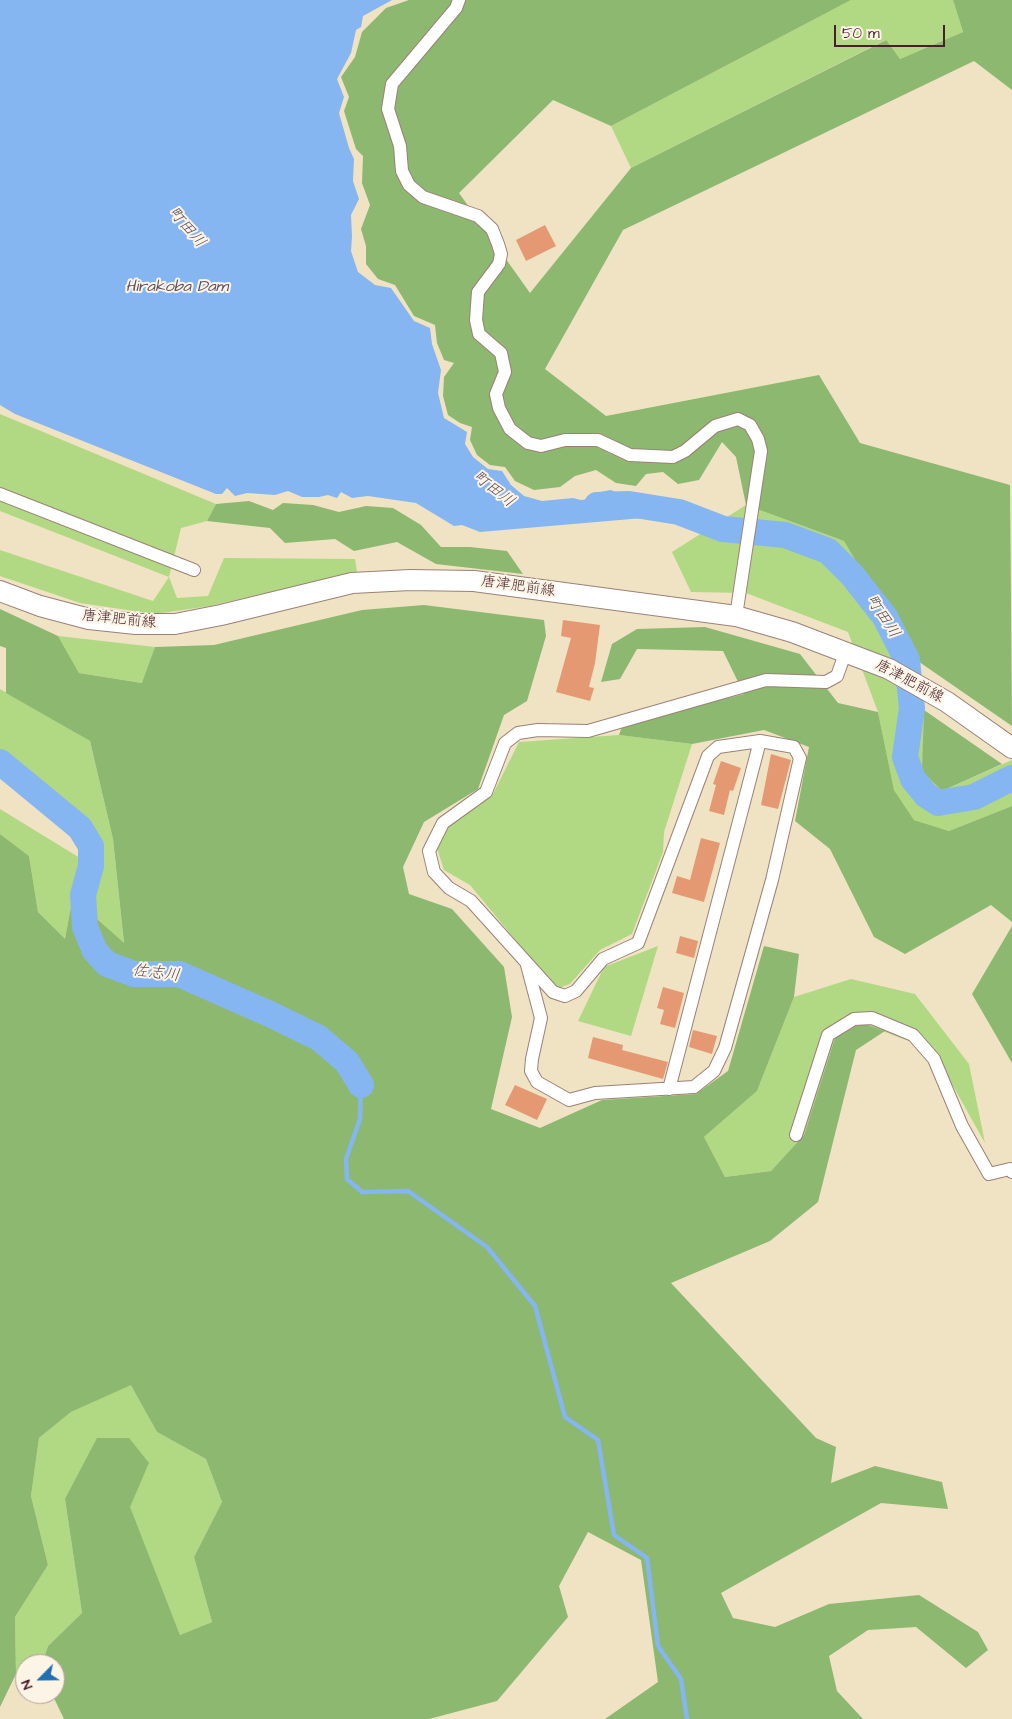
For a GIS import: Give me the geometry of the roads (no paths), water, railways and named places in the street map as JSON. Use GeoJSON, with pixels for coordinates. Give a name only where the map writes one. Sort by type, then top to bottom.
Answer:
{"type":"FeatureCollection","features":[{"type":"Feature","properties":{"kind":"main road","name":"唐津肥前線"},"geometry":{"type":"LineString","coordinates":[[0,591],[40,606],[89,619],[136,624],[175,624],[221,615],[352,582],[410,580],[474,581],[736,616],[846,651],[889,669],[947,702],[1012,748]]}},
{"type":"Feature","properties":{"kind":"street"},"geometry":{"type":"LineString","coordinates":[[459,0],[456,8],[392,84],[388,109],[400,146],[402,171],[409,185],[423,197],[478,216],[492,229],[498,244],[501,254],[499,264],[478,292],[476,320],[479,334],[501,353],[506,372],[496,394],[499,408],[510,429],[528,443],[541,446],[565,440],[598,440],[630,455],[673,457],[685,451],[715,426],[738,419],[750,425],[758,439],[761,451],[736,616]]}},
{"type":"Feature","properties":{"kind":"street"},"geometry":{"type":"LineString","coordinates":[[0,494],[194,570]]}},
{"type":"Feature","properties":{"kind":"street"},"geometry":{"type":"LineString","coordinates":[[527,965],[541,1018],[531,1071],[536,1082],[569,1100],[595,1093],[694,1087],[714,1071],[724,1048],[772,880],[800,758],[794,747],[760,741],[718,747],[708,756],[638,944],[603,959],[576,991],[565,996],[553,992],[471,901],[449,888],[434,872],[429,851],[443,823],[486,792],[505,743],[518,733],[538,730],[588,731],[766,680],[826,682],[837,676],[846,651]]}},
{"type":"Feature","properties":{"kind":"street"},"geometry":{"type":"LineString","coordinates":[[669,1089],[760,741]]}},
{"type":"Feature","properties":{"kind":"street"},"geometry":{"type":"LineString","coordinates":[[796,1135],[828,1035],[854,1019],[872,1018],[913,1035],[934,1060],[962,1126],[989,1174],[1010,1169],[1012,1172]]}},
{"type":"Feature","properties":{"kind":"water","name":"Hirakoba Dam"},"geometry":{"type":"Polygon","coordinates":[[[0,0],[392,0],[363,16],[361,27],[356,30],[351,53],[337,79],[344,97],[339,113],[354,159],[353,181],[359,199],[351,215],[351,251],[358,272],[375,285],[391,288],[414,321],[430,328],[432,344],[441,370],[438,393],[444,418],[467,432],[465,444],[473,457],[488,469],[502,471],[511,485],[524,496],[542,501],[573,498],[581,500],[589,499],[595,493],[611,490],[633,500],[630,515],[643,518],[480,532],[462,525],[454,526],[416,503],[368,496],[352,498],[341,492],[337,498],[328,495],[302,497],[288,491],[275,495],[247,493],[235,496],[227,488],[222,494],[216,494],[15,414],[0,405],[0,0]]]}},
{"type":"Feature","properties":{"kind":"waterway","name":"町田川"},"geometry":{"type":"LineString","coordinates":[[597,505],[629,504],[679,512],[723,529],[785,535],[828,551],[852,575],[885,617],[907,660],[912,708],[905,757],[913,779],[926,795],[938,803],[974,797],[1012,778]]}},
{"type":"Feature","properties":{"kind":"waterway","name":"佐志川"},"geometry":{"type":"LineString","coordinates":[[0,762],[80,828],[91,846],[91,866],[83,895],[85,927],[95,951],[107,964],[134,974],[179,974],[272,1015],[319,1038],[347,1062],[361,1085]]}},
{"type":"Feature","properties":{"kind":"waterway"},"geometry":{"type":"LineString","coordinates":[[361,1085],[360,1119],[346,1159],[347,1179],[362,1192],[408,1191],[487,1247],[535,1306],[565,1417],[598,1440],[614,1535],[647,1558],[658,1646],[681,1679],[687,1719]]}}]}
